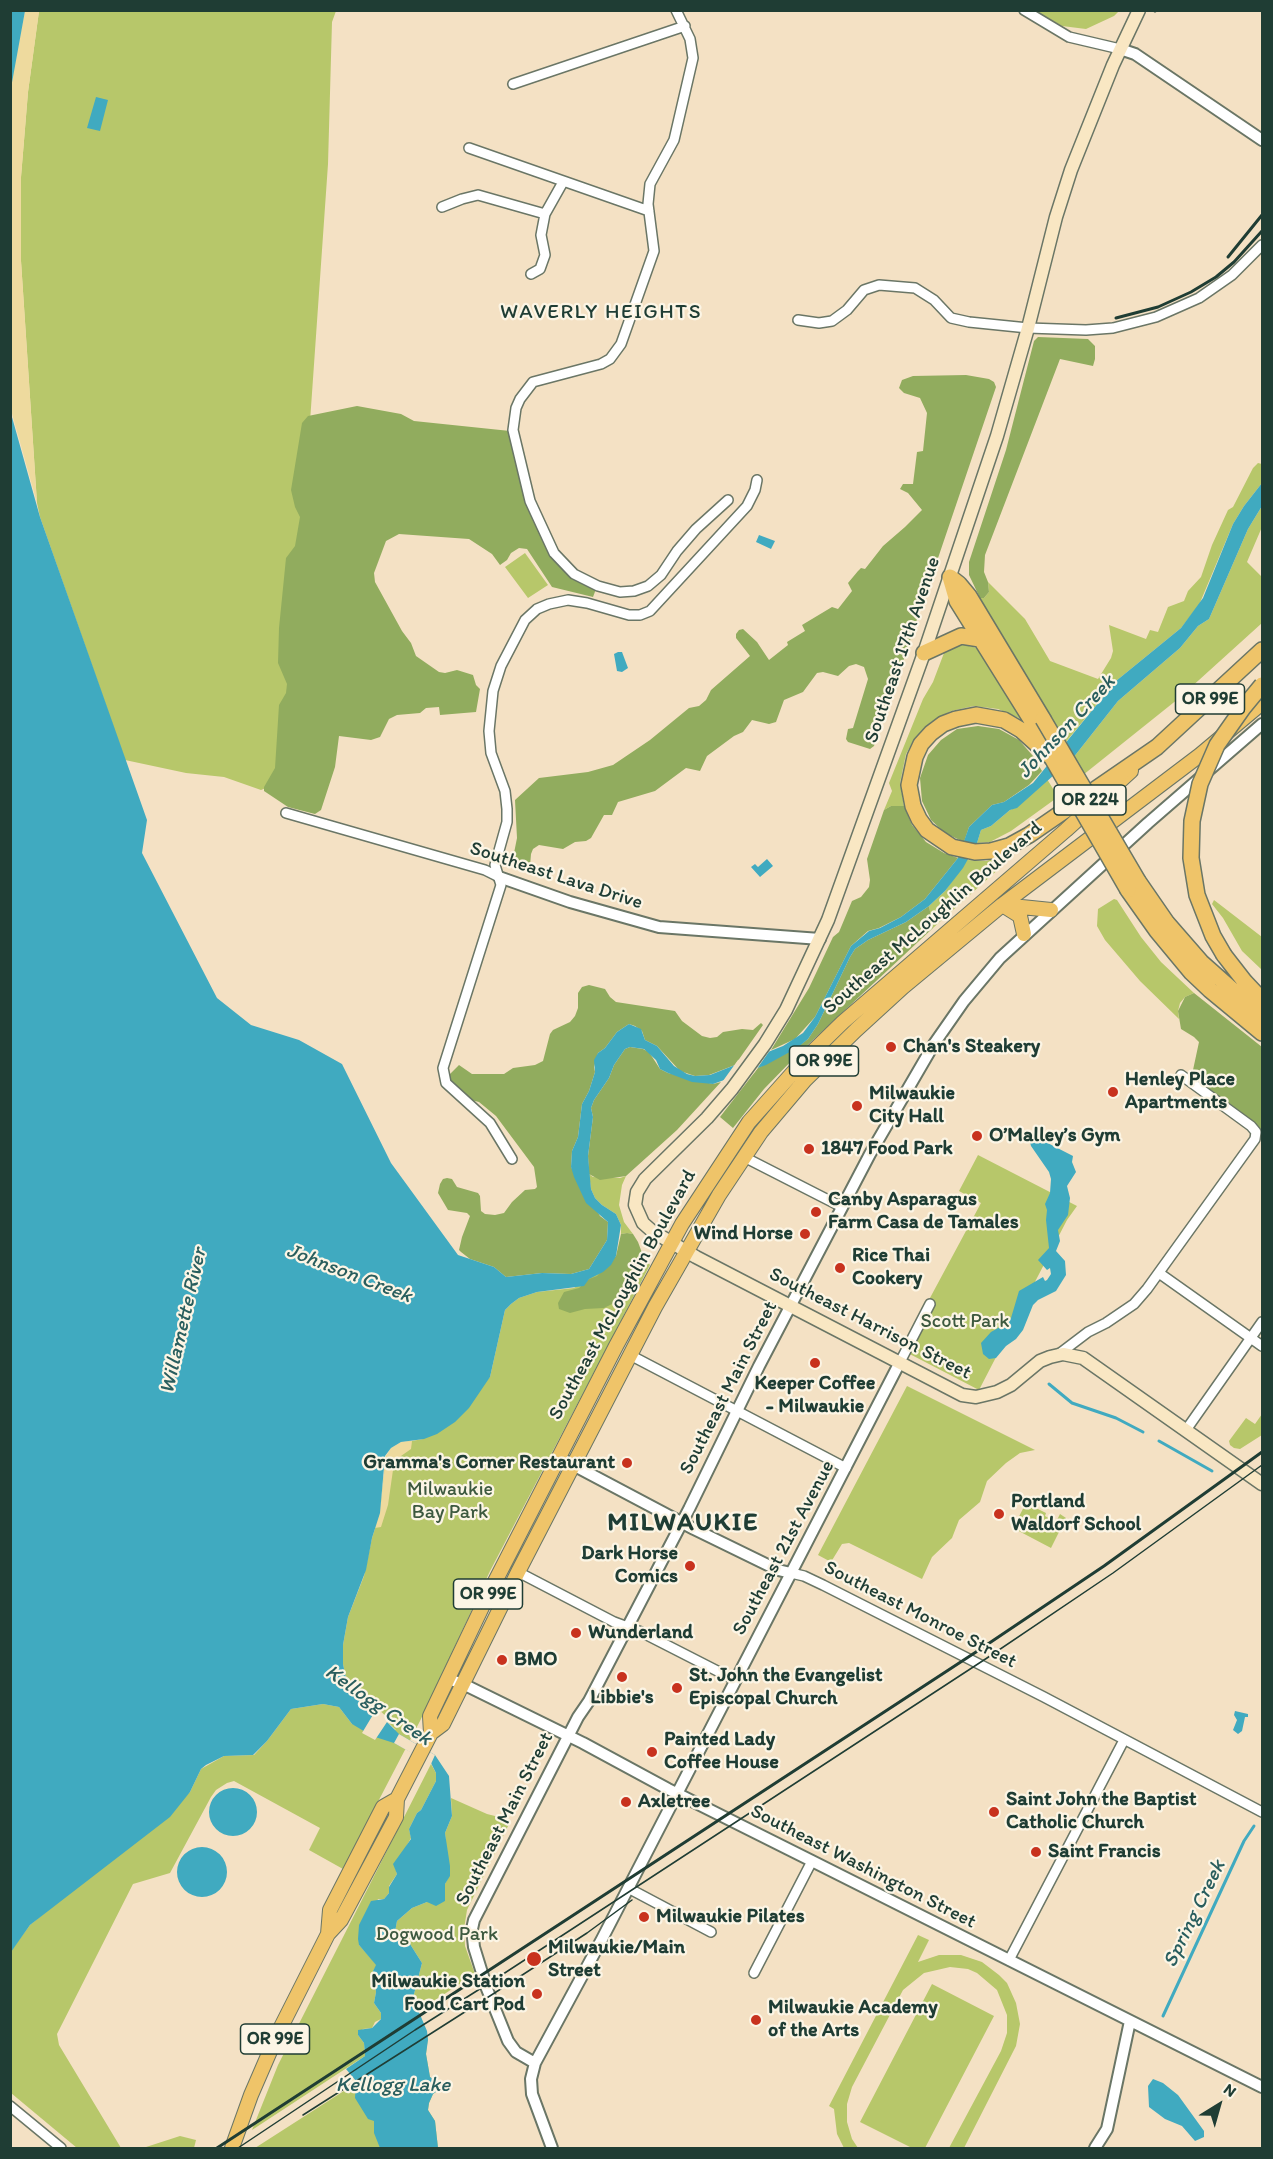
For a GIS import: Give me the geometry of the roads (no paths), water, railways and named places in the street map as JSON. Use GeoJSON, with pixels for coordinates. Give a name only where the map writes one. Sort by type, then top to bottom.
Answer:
{"type":"FeatureCollection","features":[{"type":"Feature","properties":{"kind":"highway","name":"OR 224"},"geometry":{"type":"LineString","coordinates":[[950,577],[957,601],[1133,885],[1157,931],[1191,972],[1263,1033]]}},
{"type":"Feature","properties":{"kind":"highway","name":"OR 224"},"geometry":{"type":"LineString","coordinates":[[950,577],[969,596],[1035,726],[1102,848],[1189,949],[1219,980],[1263,1016]]}},
{"type":"Feature","properties":{"kind":"highway"},"geometry":{"type":"LineString","coordinates":[[924,653],[961,636],[980,639]]}},
{"type":"Feature","properties":{"kind":"highway","name":"Southeast McLoughlin Boulevard"},"geometry":{"type":"LineString","coordinates":[[1157,747],[1263,650]]}},
{"type":"Feature","properties":{"kind":"highway"},"geometry":{"type":"LineString","coordinates":[[1263,686],[1243,708],[1217,745],[1200,784],[1191,821],[1191,858],[1197,895],[1212,936],[1245,982],[1263,1000]]}},
{"type":"Feature","properties":{"kind":"highway"},"geometry":{"type":"LineString","coordinates":[[1035,726],[976,715],[949,721],[937,728],[926,739],[912,763],[909,778],[910,792],[918,819],[938,839],[951,847],[967,852],[999,849],[1029,835],[1157,747]]}},
{"type":"Feature","properties":{"kind":"main road","name":"Southeast 17th Avenue"},"geometry":{"type":"LineString","coordinates":[[671,1243],[643,1222],[635,1205],[637,1192],[645,1179],[719,1104],[765,1044],[786,1010],[820,939],[841,888],[924,653],[997,436],[1062,198],[1095,107],[1138,10]]}},
{"type":"Feature","properties":{"kind":"main road","name":"Southeast McLoughlin Boulevard"},"geometry":{"type":"LineString","coordinates":[[232,2148],[267,2057],[328,1934],[341,1920],[396,1817],[397,1799],[421,1752],[431,1733],[443,1724],[518,1572],[686,1251],[744,1157],[780,1108],[856,1030],[916,975],[1002,905],[1191,762],[1263,703]]}},
{"type":"Feature","properties":{"kind":"main road","name":"Southeast McLoughlin Boulevard"},"geometry":{"type":"LineString","coordinates":[[431,1733],[430,1716],[558,1457],[671,1243],[710,1179],[749,1122],[806,1058],[843,1022],[1066,830],[1157,747]]}},
{"type":"Feature","properties":{"kind":"main road"},"geometry":{"type":"LineString","coordinates":[[1002,905],[1051,910]]}},
{"type":"Feature","properties":{"kind":"main road"},"geometry":{"type":"LineString","coordinates":[[1002,905],[1020,916],[1024,934]]}},
{"type":"Feature","properties":{"kind":"main road","name":"Southeast Harrison Street"},"geometry":{"type":"LineString","coordinates":[[671,1243],[959,1393],[976,1397],[989,1395],[1004,1389],[1040,1361],[1059,1354]]}},
{"type":"Feature","properties":{"kind":"main road"},"geometry":{"type":"LineString","coordinates":[[1059,1354],[1080,1357],[1094,1364],[1263,1484]]}},
{"type":"Feature","properties":{"kind":"main road","name":"Southeast McLoughlin Boulevard"},"geometry":{"type":"LineString","coordinates":[[328,1934],[330,1910],[377,1818],[383,1807],[397,1799]]}},
{"type":"Feature","properties":{"kind":"main road"},"geometry":{"type":"LineString","coordinates":[[374,1859],[372,1847],[382,1829],[377,1818]]}},
{"type":"Feature","properties":{"kind":"street"},"geometry":{"type":"LineString","coordinates":[[676,10],[693,46],[693,58],[674,140],[650,184],[649,211],[654,251],[652,262],[616,352],[610,359],[592,367],[533,382],[516,408],[513,430],[530,501],[548,542],[566,568],[582,580],[598,586],[621,592],[634,591],[654,582],[696,529],[728,500]]}},
{"type":"Feature","properties":{"kind":"street"},"geometry":{"type":"LineString","coordinates":[[1024,10],[1069,37],[1135,54],[1263,140]]}},
{"type":"Feature","properties":{"kind":"street"},"geometry":{"type":"LineString","coordinates":[[513,84],[685,26]]}},
{"type":"Feature","properties":{"kind":"street"},"geometry":{"type":"LineString","coordinates":[[469,148],[649,211]]}},
{"type":"Feature","properties":{"kind":"street"},"geometry":{"type":"LineString","coordinates":[[531,274],[540,269],[545,255],[541,235],[545,214],[562,182]]}},
{"type":"Feature","properties":{"kind":"street"},"geometry":{"type":"LineString","coordinates":[[442,207],[478,195],[545,214]]}},
{"type":"Feature","properties":{"kind":"street"},"geometry":{"type":"LineString","coordinates":[[798,320],[819,323],[832,321],[847,310],[864,290],[879,285],[915,288],[934,300],[951,318],[969,322],[1028,328],[1099,330],[1132,325],[1186,306],[1210,292],[1232,275],[1263,245]]}},
{"type":"Feature","properties":{"kind":"street"},"geometry":{"type":"LineString","coordinates":[[512,1159],[489,1123],[446,1083],[443,1068],[501,885],[495,865],[507,822],[507,809],[505,791],[491,753],[490,709],[501,666],[525,620],[537,609],[549,604],[568,600],[629,615],[640,615],[650,611],[747,506],[757,480]]}},
{"type":"Feature","properties":{"kind":"street","name":"Southeast Main Street"},"geometry":{"type":"LineString","coordinates":[[535,2063],[516,2052],[508,2041],[487,1989],[472,1938],[474,1920],[682,1522],[790,1306],[905,1091],[934,1044],[976,986],[1000,958],[1160,812],[1263,724]]}},
{"type":"Feature","properties":{"kind":"street","name":"Southeast Lava Drive"},"geometry":{"type":"LineString","coordinates":[[286,813],[485,870],[580,905],[659,927],[820,939]]}},
{"type":"Feature","properties":{"kind":"street"},"geometry":{"type":"LineString","coordinates":[[1059,1354],[1088,1332],[1134,1304],[1159,1273],[1256,1135],[1251,1126],[1181,1075]]}},
{"type":"Feature","properties":{"kind":"street"},"geometry":{"type":"LineString","coordinates":[[744,1157],[842,1207]]}},
{"type":"Feature","properties":{"kind":"street"},"geometry":{"type":"LineString","coordinates":[[1159,1273],[1263,1346]]}},
{"type":"Feature","properties":{"kind":"street","name":"Southeast 21st Avenue"},"geometry":{"type":"LineString","coordinates":[[535,2063],[678,1793],[930,1304]]}},
{"type":"Feature","properties":{"kind":"street"},"geometry":{"type":"LineString","coordinates":[[1186,1430],[1263,1322]]}},
{"type":"Feature","properties":{"kind":"street"},"geometry":{"type":"LineString","coordinates":[[630,1355],[846,1468]]}},
{"type":"Feature","properties":{"kind":"street","name":"Southeast Monroe Street"},"geometry":{"type":"LineString","coordinates":[[558,1457],[778,1570],[804,1576],[823,1585],[1085,1718],[1263,1812]]}},
{"type":"Feature","properties":{"kind":"street"},"geometry":{"type":"LineString","coordinates":[[518,1572],[614,1622],[641,1632],[735,1680]]}},
{"type":"Feature","properties":{"kind":"street","name":"Southeast Washington Street"},"geometry":{"type":"LineString","coordinates":[[448,1679],[463,1684],[812,1862],[1263,2087]]}},
{"type":"Feature","properties":{"kind":"street"},"geometry":{"type":"LineString","coordinates":[[1010,1960],[1124,1740]]}},
{"type":"Feature","properties":{"kind":"street"},"geometry":{"type":"LineString","coordinates":[[754,1973],[812,1862]]}},
{"type":"Feature","properties":{"kind":"street"},"geometry":{"type":"LineString","coordinates":[[628,1888],[711,1932]]}},
{"type":"Feature","properties":{"kind":"street"},"geometry":{"type":"LineString","coordinates":[[1095,2148],[1107,2129],[1131,2022]]}},
{"type":"Feature","properties":{"kind":"street"},"geometry":{"type":"LineString","coordinates":[[535,2063],[531,2079],[532,2094],[552,2148]]}},
{"type":"Feature","properties":{"kind":"street"},"geometry":{"type":"LineString","coordinates":[[10,2106],[61,2148]]}},
{"type":"Feature","properties":{"kind":"water"},"geometry":{"type":"Polygon","coordinates":[[[10,11],[25,11],[11,88],[10,11]]]}},
{"type":"Feature","properties":{"kind":"water"},"geometry":{"type":"Polygon","coordinates":[[[96,97],[108,100],[100,131],[87,128],[96,97]]]}},
{"type":"Feature","properties":{"kind":"water"},"geometry":{"type":"Polygon","coordinates":[[[10,410],[40,517],[147,820],[142,853],[217,998],[251,1025],[299,1040],[342,1064],[391,1163],[458,1255],[494,1267],[506,1277],[542,1273],[571,1274],[589,1269],[607,1240],[608,1222],[586,1203],[571,1167],[582,1104],[595,1072],[594,1060],[617,1032],[629,1024],[641,1029],[645,1040],[657,1046],[674,1066],[695,1076],[710,1075],[783,1046],[803,1033],[815,1017],[851,946],[869,931],[901,917],[925,899],[958,858],[969,827],[992,805],[1004,802],[1033,783],[1116,681],[1181,628],[1203,598],[1233,524],[1262,483],[1262,506],[1248,529],[1209,619],[1198,626],[1180,648],[1118,701],[1073,758],[1017,808],[1010,810],[991,826],[981,830],[977,843],[963,868],[945,891],[929,906],[906,922],[868,940],[855,949],[818,1024],[808,1039],[797,1048],[766,1065],[713,1084],[692,1082],[660,1069],[656,1060],[644,1049],[630,1047],[625,1049],[591,1108],[593,1117],[588,1156],[591,1189],[595,1198],[602,1205],[616,1214],[621,1225],[616,1256],[611,1265],[589,1279],[584,1286],[537,1292],[519,1298],[511,1304],[505,1310],[490,1377],[469,1408],[455,1422],[437,1434],[424,1439],[401,1442],[391,1448],[385,1456],[380,1513],[372,1538],[366,1570],[348,1617],[343,1645],[343,1664],[347,1683],[352,1690],[364,1694],[371,1706],[399,1734],[435,1755],[449,1776],[452,1816],[445,1833],[450,1876],[445,1884],[445,1901],[436,1906],[427,1902],[412,1908],[397,1921],[395,1932],[400,1939],[410,1944],[422,1963],[413,1998],[427,2031],[426,2054],[430,2077],[437,2082],[440,2089],[433,2094],[428,2110],[435,2121],[438,2148],[380,2148],[374,2133],[374,2121],[368,2119],[355,2098],[356,2081],[346,2069],[365,2056],[364,2043],[358,2035],[358,2030],[372,2028],[381,2019],[381,2013],[374,2003],[376,1992],[373,1971],[376,1965],[359,1945],[359,1925],[371,1901],[384,1899],[389,1893],[389,1887],[397,1874],[393,1864],[411,1839],[409,1829],[436,1781],[436,1773],[431,1763],[394,1743],[372,1736],[352,1724],[339,1707],[323,1704],[291,1709],[267,1741],[253,1755],[224,1756],[206,1765],[201,1769],[190,1792],[170,1817],[30,1925],[11,1952],[10,410]]]}},
{"type":"Feature","properties":{"kind":"water"},"geometry":{"type":"Polygon","coordinates":[[[759,535],[775,541],[771,549],[756,542],[759,535]]]}},
{"type":"Feature","properties":{"kind":"water"},"geometry":{"type":"Polygon","coordinates":[[[622,652],[628,668],[622,672],[617,671],[614,654],[622,652]]]}},
{"type":"Feature","properties":{"kind":"water"},"geometry":{"type":"Polygon","coordinates":[[[767,859],[773,866],[760,877],[751,867],[755,864],[758,867],[767,859]]]}},
{"type":"Feature","properties":{"kind":"water"},"geometry":{"type":"Polygon","coordinates":[[[1032,1135],[1073,1156],[1072,1162],[1076,1172],[1067,1186],[1070,1198],[1068,1215],[1058,1230],[1060,1241],[1056,1251],[1065,1261],[1066,1275],[1056,1291],[1033,1305],[1023,1330],[1016,1339],[1006,1346],[996,1358],[989,1359],[983,1354],[981,1343],[991,1332],[1007,1323],[1011,1318],[1019,1291],[1043,1277],[1045,1281],[1047,1280],[1051,1274],[1050,1268],[1047,1270],[1038,1260],[1049,1248],[1045,1204],[1050,1193],[1051,1179],[1049,1172],[1031,1146],[1032,1135]]]}},
{"type":"Feature","properties":{"kind":"water"},"geometry":{"type":"Polygon","coordinates":[[[1235,1711],[1248,1714],[1248,1717],[1245,1717],[1242,1731],[1238,1734],[1233,1730],[1237,1720],[1234,1715],[1235,1711]]]}},
{"type":"Feature","properties":{"kind":"water"},"geometry":{"type":"Polygon","coordinates":[[[228,1788],[238,1788],[250,1795],[257,1807],[257,1817],[250,1829],[238,1836],[228,1836],[213,1825],[209,1817],[209,1807],[220,1792],[228,1788]]]}},
{"type":"Feature","properties":{"kind":"water"},"geometry":{"type":"Polygon","coordinates":[[[202,1847],[216,1851],[223,1858],[227,1872],[223,1886],[216,1893],[202,1897],[188,1893],[181,1886],[177,1872],[181,1858],[188,1851],[202,1847]]]}},
{"type":"Feature","properties":{"kind":"water"},"geometry":{"type":"Polygon","coordinates":[[[1153,2079],[1163,2083],[1178,2095],[1204,2131],[1204,2137],[1195,2141],[1182,2126],[1165,2119],[1149,2107],[1148,2086],[1153,2079]]]}},
{"type":"Feature","properties":{"kind":"waterway","name":"Spring Creek"},"geometry":{"type":"LineString","coordinates":[[1049,1384],[1072,1403],[1116,1418],[1143,1432]]}},
{"type":"Feature","properties":{"kind":"waterway","name":"Spring Creek"},"geometry":{"type":"LineString","coordinates":[[1159,1441],[1212,1471]]}},
{"type":"Feature","properties":{"kind":"waterway","name":"Spring Creek"},"geometry":{"type":"LineString","coordinates":[[1163,2016],[1244,1841],[1254,1826]]}},
{"type":"Feature","properties":{"kind":"tram line"},"geometry":{"type":"LineString","coordinates":[[238,2148],[415,2030],[987,1658],[1113,1573],[1262,1465]]}},
{"type":"Feature","properties":{"kind":"tram line"},"geometry":{"type":"LineString","coordinates":[[303,2115],[587,1933],[632,1900]]}},
{"type":"Feature","properties":{"kind":"railway"},"geometry":{"type":"LineString","coordinates":[[1228,257],[1262,215]]}},
{"type":"Feature","properties":{"kind":"railway"},"geometry":{"type":"LineString","coordinates":[[1116,318],[1158,307],[1191,292],[1216,277],[1234,262],[1262,231]]}},
{"type":"Feature","properties":{"kind":"railway"},"geometry":{"type":"LineString","coordinates":[[217,2148],[976,1652],[1104,1566],[1262,1452]]}},
{"type":"Feature","properties":{"kind":"place","name":"Chan's Steakery"},"geometry":{"type":"Point","coordinates":[891,1047]}},
{"type":"Feature","properties":{"kind":"place","name":"Henley Place Apartments"},"geometry":{"type":"Point","coordinates":[1113,1092]}},
{"type":"Feature","properties":{"kind":"place","name":"Milwaukie City Hall"},"geometry":{"type":"Point","coordinates":[857,1106]}},
{"type":"Feature","properties":{"kind":"place","name":"O’Malley’s Gym"},"geometry":{"type":"Point","coordinates":[977,1136]}},
{"type":"Feature","properties":{"kind":"place","name":"1847 Food Park"},"geometry":{"type":"Point","coordinates":[809,1149]}},
{"type":"Feature","properties":{"kind":"place","name":"Canby Asparagus Farm Casa de Tamales"},"geometry":{"type":"Point","coordinates":[816,1212]}},
{"type":"Feature","properties":{"kind":"place","name":"Wind Horse"},"geometry":{"type":"Point","coordinates":[805,1234]}},
{"type":"Feature","properties":{"kind":"place","name":"Rice Thai Cookery"},"geometry":{"type":"Point","coordinates":[840,1268]}},
{"type":"Feature","properties":{"kind":"place","name":"Keeper Coffee - Milwaukie"},"geometry":{"type":"Point","coordinates":[815,1363]}},
{"type":"Feature","properties":{"kind":"place","name":"Gramma's Corner Restaurant"},"geometry":{"type":"Point","coordinates":[627,1463]}},
{"type":"Feature","properties":{"kind":"place","name":"Portland Waldorf School"},"geometry":{"type":"Point","coordinates":[999,1514]}},
{"type":"Feature","properties":{"kind":"place","name":"Dark Horse Comics"},"geometry":{"type":"Point","coordinates":[690,1566]}},
{"type":"Feature","properties":{"kind":"place","name":"Wunderland"},"geometry":{"type":"Point","coordinates":[576,1633]}},
{"type":"Feature","properties":{"kind":"place","name":"BMO"},"geometry":{"type":"Point","coordinates":[502,1660]}},
{"type":"Feature","properties":{"kind":"place","name":"Libbie's"},"geometry":{"type":"Point","coordinates":[622,1677]}},
{"type":"Feature","properties":{"kind":"place","name":"St. John the Evangelist Episcopal Church"},"geometry":{"type":"Point","coordinates":[677,1688]}},
{"type":"Feature","properties":{"kind":"place","name":"Painted Lady Coffee House"},"geometry":{"type":"Point","coordinates":[652,1752]}},
{"type":"Feature","properties":{"kind":"place","name":"Axletree"},"geometry":{"type":"Point","coordinates":[626,1802]}},
{"type":"Feature","properties":{"kind":"place","name":"Saint John the Baptist Catholic Church"},"geometry":{"type":"Point","coordinates":[994,1812]}},
{"type":"Feature","properties":{"kind":"place","name":"Saint Francis"},"geometry":{"type":"Point","coordinates":[1036,1852]}},
{"type":"Feature","properties":{"kind":"place","name":"Milwaukie Pilates"},"geometry":{"type":"Point","coordinates":[644,1917]}},
{"type":"Feature","properties":{"kind":"place","name":"Milwaukie/Main Street"},"geometry":{"type":"Point","coordinates":[534,1959]}},
{"type":"Feature","properties":{"kind":"place","name":"Milwaukie Station Food Cart Pod"},"geometry":{"type":"Point","coordinates":[537,1994]}},
{"type":"Feature","properties":{"kind":"place","name":"Milwaukie Academy of the Arts"},"geometry":{"type":"Point","coordinates":[756,2020]}},
{"type":"Feature","properties":{"kind":"district","name":"WAVERLY HEIGHTS"},"geometry":{"type":"Point","coordinates":[601,313]}},
{"type":"Feature","properties":{"kind":"district","name":"MILWAUKIE"},"geometry":{"type":"Point","coordinates":[683,1523]}},
{"type":"Feature","properties":{"kind":"water label","name":"Johnson Creek"},"geometry":{"type":"Point","coordinates":[1067,727]}},
{"type":"Feature","properties":{"kind":"water label","name":"Johnson Creek"},"geometry":{"type":"Point","coordinates":[349,1274]}},
{"type":"Feature","properties":{"kind":"water label","name":"Willamette River"},"geometry":{"type":"Point","coordinates":[184,1321]}},
{"type":"Feature","properties":{"kind":"water label","name":"Kellogg Creek"},"geometry":{"type":"Point","coordinates":[378,1706]}},
{"type":"Feature","properties":{"kind":"water label","name":"Kellogg Lake"},"geometry":{"type":"Point","coordinates":[393,2086]}},
{"type":"Feature","properties":{"kind":"park label","name":"Scott Park"},"geometry":{"type":"Point","coordinates":[965,1322]}},
{"type":"Feature","properties":{"kind":"park label","name":"Milwaukie Bay Park"},"geometry":{"type":"Point","coordinates":[450,1502]}},
{"type":"Feature","properties":{"kind":"park label","name":"Dogwood Park"},"geometry":{"type":"Point","coordinates":[437,1935]}}]}
